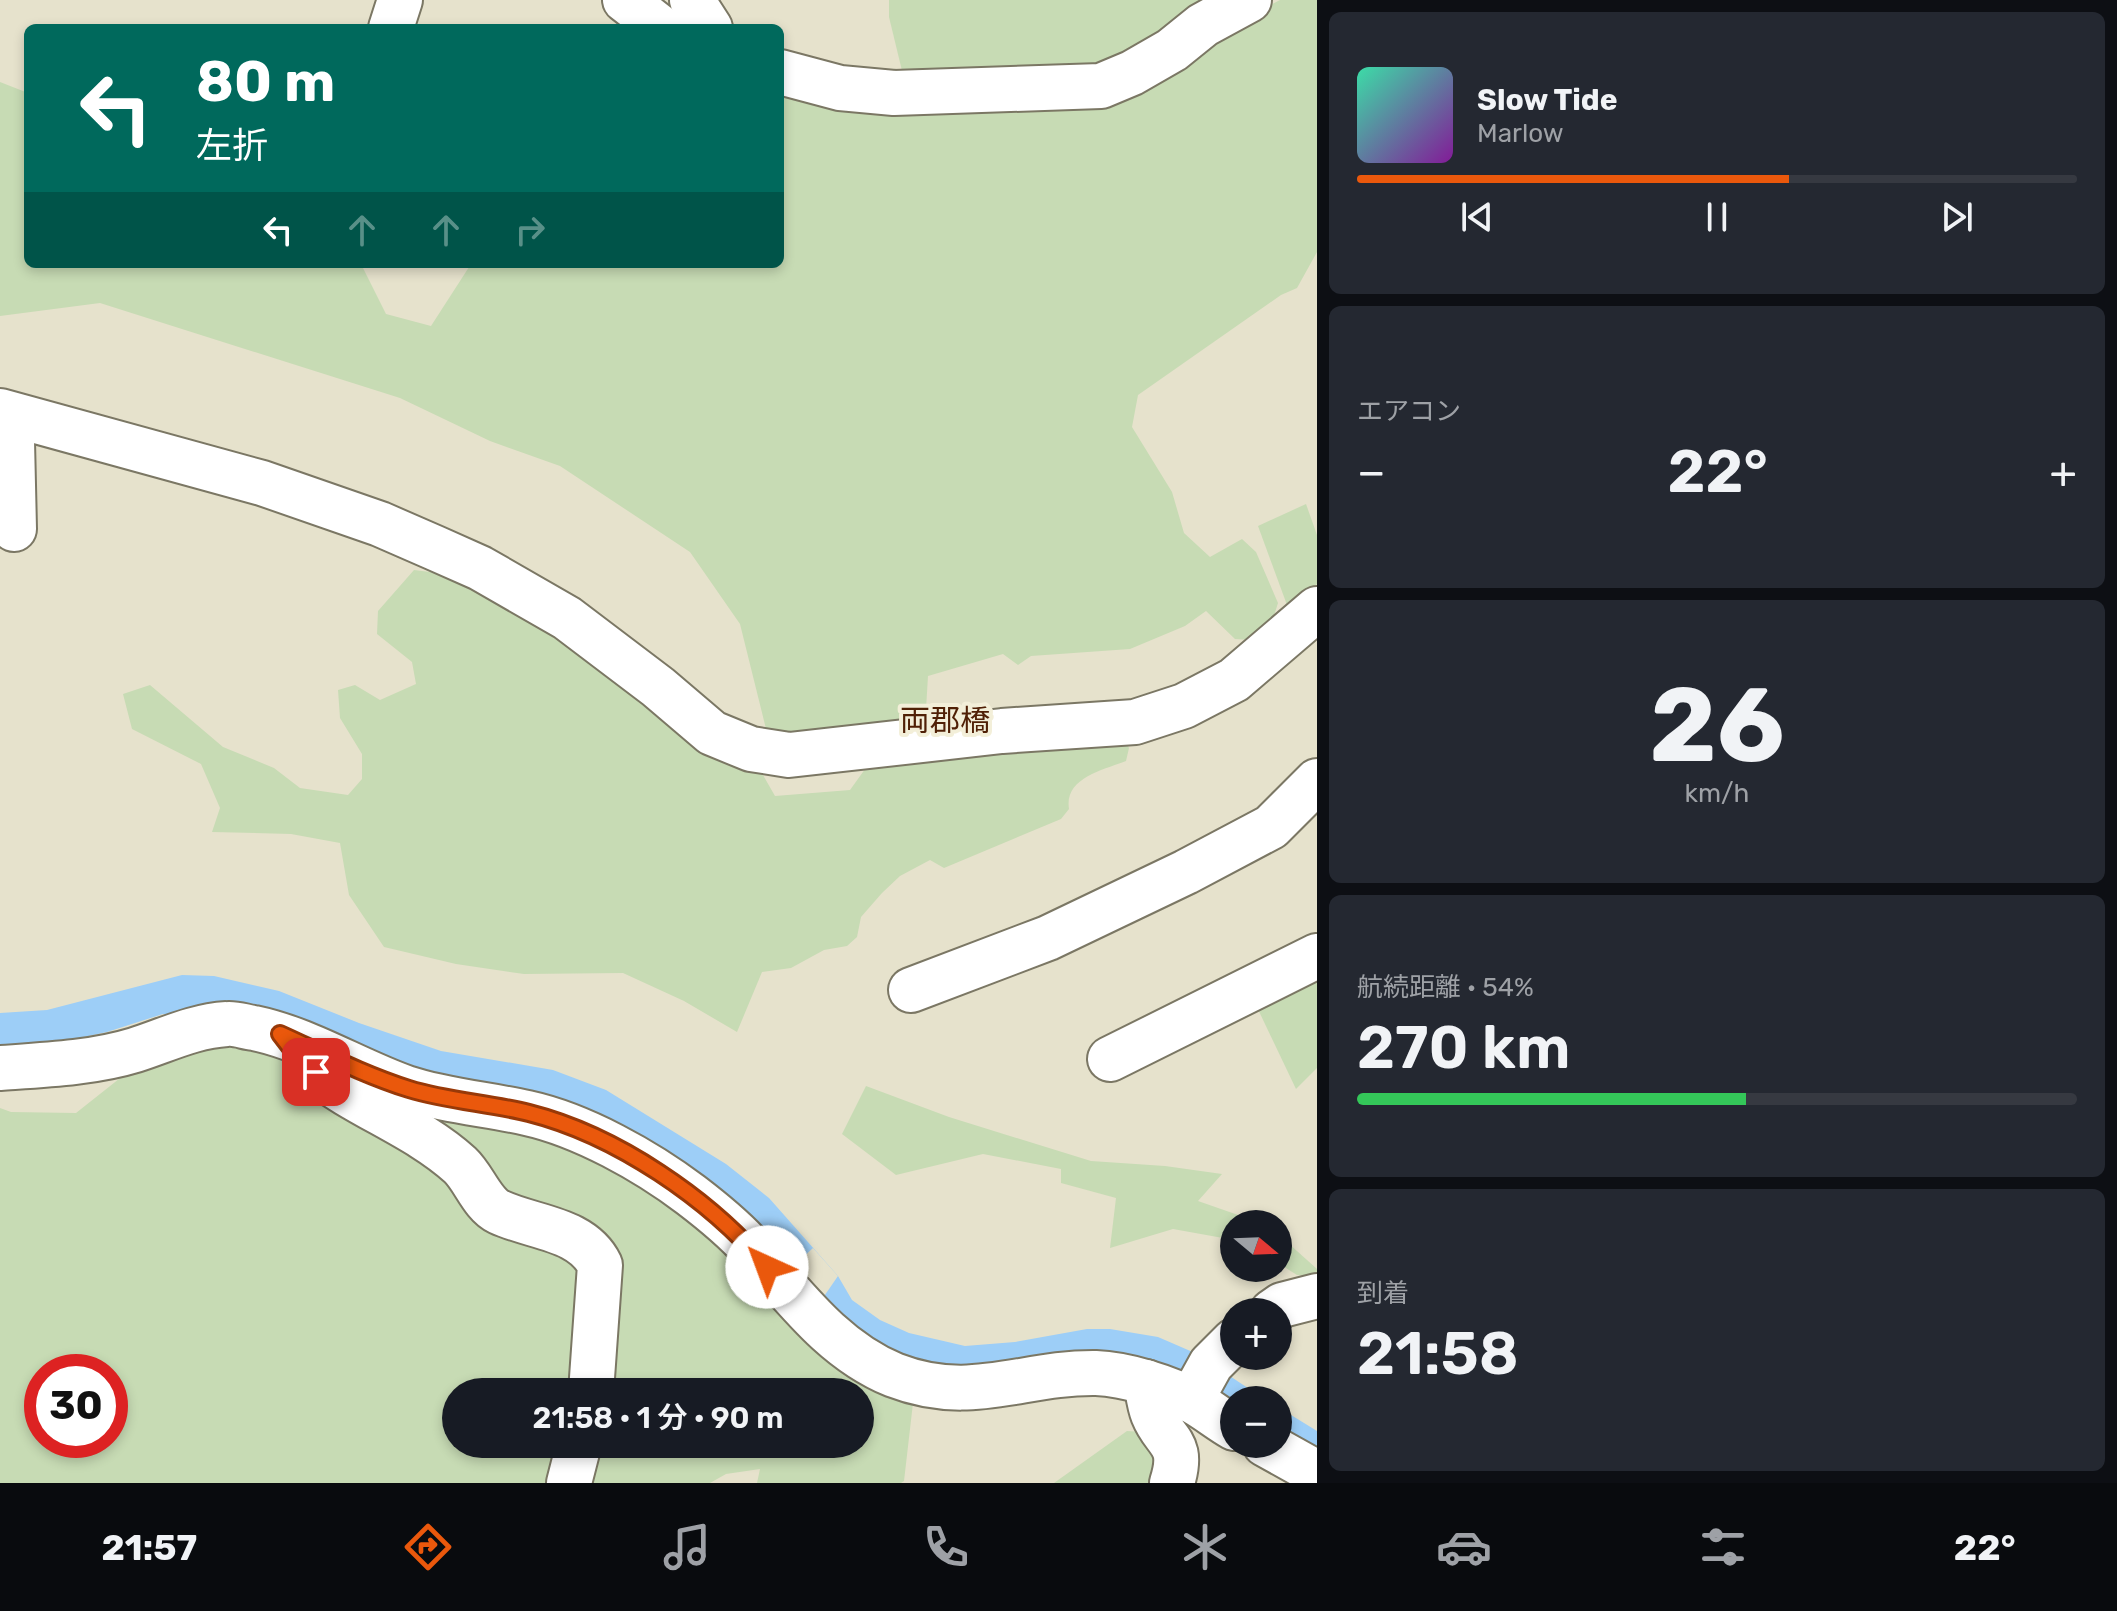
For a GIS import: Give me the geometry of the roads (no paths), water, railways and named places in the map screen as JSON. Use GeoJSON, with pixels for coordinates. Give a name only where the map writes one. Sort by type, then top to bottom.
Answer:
{"type":"FeatureCollection","features":[{"type":"Feature","properties":{"kind":"street"},"geometry":{"type":"LineString","coordinates":[[392,24],[400,0]]}},
{"type":"Feature","properties":{"kind":"street"},"geometry":{"type":"LineString","coordinates":[[625,0],[656,24]]}},
{"type":"Feature","properties":{"kind":"street"},"geometry":{"type":"LineString","coordinates":[[692,0],[707,24]]}},
{"type":"Feature","properties":{"kind":"street"},"geometry":{"type":"LineString","coordinates":[[784,73],[840,88],[894,93],[1101,86],[1132,73],[1172,50],[1203,25],[1249,0]]}},
{"type":"Feature","properties":{"kind":"street"},"geometry":{"type":"LineString","coordinates":[[14,529],[12,441],[8,414],[262,483],[380,524],[435,548],[480,568],[567,618],[658,687],[712,733],[751,749],[789,755],[1002,731],[1135,722],[1184,706],[1234,680],[1317,609]]}},
{"type":"Feature","properties":{"kind":"street"},"geometry":{"type":"LineString","coordinates":[[911,990],[1048,938],[1186,872],[1271,827],[1317,781]]}},
{"type":"Feature","properties":{"kind":"street"},"geometry":{"type":"LineString","coordinates":[[1110,1059],[1317,956]]}},
{"type":"Feature","properties":{"kind":"street"},"geometry":{"type":"LineString","coordinates":[[0,1068],[83,1060],[134,1050],[177,1033],[229,1023],[280,1034],[409,1089],[467,1103],[530,1113],[605,1143],[691,1195],[750,1247],[828,1333],[860,1358],[894,1375],[932,1387],[985,1388],[1049,1377],[1098,1373],[1146,1382],[1209,1373],[1220,1397]]}},
{"type":"Feature","properties":{"kind":"street"},"geometry":{"type":"LineString","coordinates":[[280,1034],[300,1060],[331,1085],[447,1155],[471,1177],[495,1210],[579,1240],[594,1251],[600,1265],[592,1378]]}},
{"type":"Feature","properties":{"kind":"street"},"geometry":{"type":"LineString","coordinates":[[1292,1302],[1317,1296]]}},
{"type":"Feature","properties":{"kind":"street"},"geometry":{"type":"LineString","coordinates":[[1146,1382],[1153,1415],[1172,1441],[1177,1466],[1172,1483]]}},
{"type":"Feature","properties":{"kind":"street"},"geometry":{"type":"LineString","coordinates":[[569,1483],[575,1458]]}},
{"type":"Feature","properties":{"kind":"street"},"geometry":{"type":"LineString","coordinates":[[1290,1458],[1317,1473]]}},
{"type":"Feature","properties":{"kind":"water"},"geometry":{"type":"Polygon","coordinates":[[[182,975],[214,976],[279,991],[441,1051],[553,1070],[606,1090],[726,1164],[769,1198],[838,1276],[852,1300],[880,1320],[909,1333],[965,1346],[1015,1342],[1087,1329],[1110,1329],[1158,1337],[1195,1353],[1245,1386],[1220,1386],[1220,1399],[1163,1364],[1139,1358],[1025,1373],[897,1365],[707,1194],[182,1017],[163,1014],[107,1032],[51,1044],[0,1047],[0,1013],[47,1010],[182,975]]]}},
{"type":"Feature","properties":{"kind":"water"},"geometry":{"type":"Polygon","coordinates":[[[1292,1416],[1317,1431],[1317,1457],[1292,1442],[1292,1416]]]}},
{"type":"Feature","properties":{"kind":"district","name":"両郡橋"},"geometry":{"type":"Point","coordinates":[945,721]}}]}
